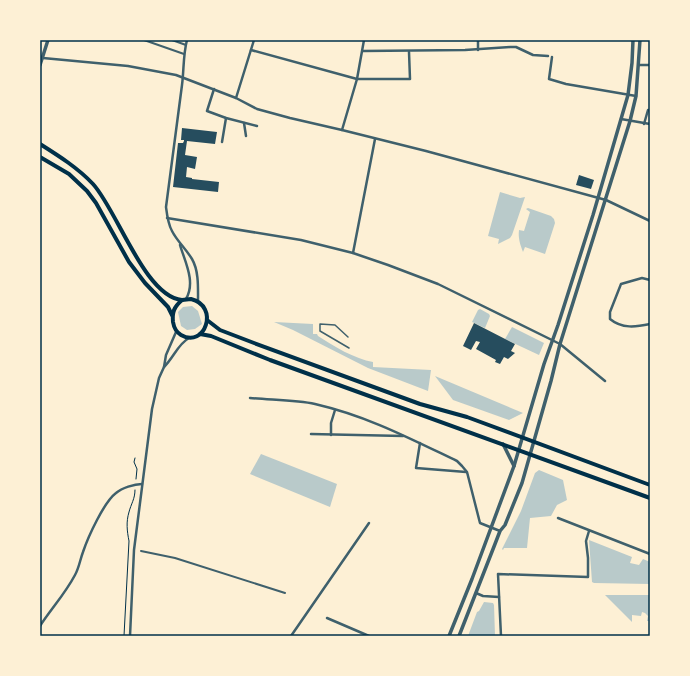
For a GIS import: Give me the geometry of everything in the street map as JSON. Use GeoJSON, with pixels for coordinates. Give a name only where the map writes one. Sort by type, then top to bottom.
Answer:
{"type":"FeatureCollection","features":[{"type":"Feature","properties":{"kind":"main road"},"geometry":{"type":"LineString","coordinates":[[40,144],[69,162],[93,184],[112,211],[127,242],[146,271],[164,292],[173,299],[191,299],[198,302],[205,309],[207,320],[205,329],[200,334],[190,338],[176,331],[173,325],[172,315],[168,307],[150,289],[129,262],[96,203],[87,191],[69,174],[40,157]]}},
{"type":"Feature","properties":{"kind":"main road"},"geometry":{"type":"LineString","coordinates":[[172,315],[175,308],[183,300]]}},
{"type":"Feature","properties":{"kind":"main road"},"geometry":{"type":"LineString","coordinates":[[207,320],[220,330],[254,343],[420,404],[467,417],[650,484]]}},
{"type":"Feature","properties":{"kind":"main road"},"geometry":{"type":"LineString","coordinates":[[200,334],[211,336],[270,360],[650,498]]}},
{"type":"Feature","properties":{"kind":"street"},"geometry":{"type":"LineString","coordinates":[[40,65],[48,40]]}},
{"type":"Feature","properties":{"kind":"street"},"geometry":{"type":"LineString","coordinates":[[144,40],[184,54]]}},
{"type":"Feature","properties":{"kind":"street"},"geometry":{"type":"LineString","coordinates":[[172,40],[186,45]]}},
{"type":"Feature","properties":{"kind":"street"},"geometry":{"type":"LineString","coordinates":[[187,40],[184,54],[183,77],[166,207],[167,218],[171,230],[192,259],[196,269],[198,279],[198,302]]}},
{"type":"Feature","properties":{"kind":"street"},"geometry":{"type":"LineString","coordinates":[[236,98],[254,40]]}},
{"type":"Feature","properties":{"kind":"street"},"geometry":{"type":"LineString","coordinates":[[342,130],[357,79],[364,40]]}},
{"type":"Feature","properties":{"kind":"street"},"geometry":{"type":"LineString","coordinates":[[478,40],[478,50]]}},
{"type":"Feature","properties":{"kind":"street"},"geometry":{"type":"LineString","coordinates":[[449,636],[492,527],[514,466],[622,119],[628,95],[633,42],[640,42],[636,96],[630,121],[560,344],[522,483],[505,525],[500,531],[459,636]]}},
{"type":"Feature","properties":{"kind":"street"},"geometry":{"type":"LineString","coordinates":[[363,51],[409,52],[478,50],[516,47],[533,55],[548,56]]}},
{"type":"Feature","properties":{"kind":"street"},"geometry":{"type":"LineString","coordinates":[[252,50],[357,79],[410,79],[409,52]]}},
{"type":"Feature","properties":{"kind":"street"},"geometry":{"type":"LineString","coordinates":[[552,57],[549,79],[566,84],[636,96]]}},
{"type":"Feature","properties":{"kind":"street"},"geometry":{"type":"LineString","coordinates":[[42,58],[128,66],[183,77],[257,108],[290,118],[426,151],[606,200],[650,221]]}},
{"type":"Feature","properties":{"kind":"street"},"geometry":{"type":"LineString","coordinates":[[639,65],[650,65]]}},
{"type":"Feature","properties":{"kind":"street"},"geometry":{"type":"LineString","coordinates":[[214,89],[208,110],[226,118],[257,126]]}},
{"type":"Feature","properties":{"kind":"street"},"geometry":{"type":"LineString","coordinates":[[644,124],[648,110],[650,110]]}},
{"type":"Feature","properties":{"kind":"street"},"geometry":{"type":"LineString","coordinates":[[222,142],[226,118]]}},
{"type":"Feature","properties":{"kind":"street"},"geometry":{"type":"LineString","coordinates":[[622,119],[650,124]]}},
{"type":"Feature","properties":{"kind":"street"},"geometry":{"type":"LineString","coordinates":[[244,123],[246,136]]}},
{"type":"Feature","properties":{"kind":"street"},"geometry":{"type":"LineString","coordinates":[[353,254],[375,139]]}},
{"type":"Feature","properties":{"kind":"street"},"geometry":{"type":"LineString","coordinates":[[167,218],[301,240],[388,265],[425,279],[560,344],[605,381]]}},
{"type":"Feature","properties":{"kind":"street"},"geometry":{"type":"LineString","coordinates":[[179,242],[189,273],[191,285],[190,291],[183,300]]}},
{"type":"Feature","properties":{"kind":"street"},"geometry":{"type":"LineString","coordinates":[[650,280],[642,278],[621,284],[610,312],[610,318],[615,322],[632,327],[650,324]]}},
{"type":"Feature","properties":{"kind":"street"},"geometry":{"type":"LineString","coordinates":[[130,636],[134,550],[152,410],[159,378],[164,367],[166,355],[176,331]]}},
{"type":"Feature","properties":{"kind":"street"},"geometry":{"type":"LineString","coordinates":[[164,367],[172,359],[181,343],[190,338]]}},
{"type":"Feature","properties":{"kind":"street"},"geometry":{"type":"LineString","coordinates":[[250,398],[313,404],[378,423],[456,461],[467,472],[480,523],[500,531]]}},
{"type":"Feature","properties":{"kind":"street"},"geometry":{"type":"LineString","coordinates":[[331,435],[331,423],[335,410]]}},
{"type":"Feature","properties":{"kind":"street"},"geometry":{"type":"LineString","coordinates":[[311,434],[406,436]]}},
{"type":"Feature","properties":{"kind":"street"},"geometry":{"type":"LineString","coordinates":[[420,443],[416,468],[467,472]]}},
{"type":"Feature","properties":{"kind":"street"},"geometry":{"type":"LineString","coordinates":[[503,444],[514,466]]}},
{"type":"Feature","properties":{"kind":"street"},"geometry":{"type":"LineString","coordinates":[[40,626],[64,594],[76,574],[83,551],[92,530],[108,503],[116,493],[135,485],[142,484]]}},
{"type":"Feature","properties":{"kind":"street"},"geometry":{"type":"LineString","coordinates":[[558,518],[650,554]]}},
{"type":"Feature","properties":{"kind":"street"},"geometry":{"type":"LineString","coordinates":[[291,636],[369,523]]}},
{"type":"Feature","properties":{"kind":"street"},"geometry":{"type":"LineString","coordinates":[[501,636],[498,574],[588,577],[586,541],[589,531]]}},
{"type":"Feature","properties":{"kind":"street"},"geometry":{"type":"LineString","coordinates":[[141,551],[175,558],[285,593]]}},
{"type":"Feature","properties":{"kind":"street"},"geometry":{"type":"LineString","coordinates":[[476,593],[483,596],[499,597]]}},
{"type":"Feature","properties":{"kind":"street"},"geometry":{"type":"LineString","coordinates":[[327,618],[369,636]]}},
{"type":"Feature","properties":{"kind":"lane"},"geometry":{"type":"LineString","coordinates":[[348,337],[335,325],[320,324],[320,331],[324,335],[349,348]]}},
{"type":"Feature","properties":{"kind":"path"},"geometry":{"type":"LineString","coordinates":[[124,636],[129,541],[126,530],[129,512],[134,500],[137,469],[134,462],[135,458]]}},
{"type":"Feature","properties":{"kind":"shaded area"},"geometry":{"type":"Polygon","coordinates":[[[500,192],[520,198],[525,197],[512,235],[510,238],[498,244],[499,239],[488,236],[500,192]]]}},
{"type":"Feature","properties":{"kind":"shaded area"},"geometry":{"type":"Polygon","coordinates":[[[528,208],[551,216],[554,219],[555,223],[545,254],[525,247],[523,252],[519,230],[524,231],[530,212],[526,209],[528,208]]]}},
{"type":"Feature","properties":{"kind":"shaded area"},"geometry":{"type":"Polygon","coordinates":[[[192,306],[198,311],[202,324],[195,329],[187,330],[181,326],[178,312],[183,307],[192,306]]]}},
{"type":"Feature","properties":{"kind":"shaded area"},"geometry":{"type":"Polygon","coordinates":[[[480,309],[490,316],[485,328],[472,322],[480,309]]]}},
{"type":"Feature","properties":{"kind":"shaded area"},"geometry":{"type":"Polygon","coordinates":[[[274,322],[313,324],[313,334],[317,334],[344,352],[373,362],[373,367],[431,370],[428,391],[368,368],[274,322]]]}},
{"type":"Feature","properties":{"kind":"shaded area"},"geometry":{"type":"Polygon","coordinates":[[[512,327],[544,343],[539,355],[505,339],[512,327]]]}},
{"type":"Feature","properties":{"kind":"shaded area"},"geometry":{"type":"Polygon","coordinates":[[[435,376],[523,413],[509,420],[453,400],[435,376]]]}},
{"type":"Feature","properties":{"kind":"shaded area"},"geometry":{"type":"Polygon","coordinates":[[[261,454],[337,484],[330,507],[250,474],[261,454]]]}},
{"type":"Feature","properties":{"kind":"shaded area"},"geometry":{"type":"Polygon","coordinates":[[[539,470],[563,480],[567,500],[557,505],[551,516],[530,518],[527,548],[504,548],[503,550],[502,549],[521,511],[535,473],[539,470]]]}},
{"type":"Feature","properties":{"kind":"shaded area"},"geometry":{"type":"Polygon","coordinates":[[[589,540],[632,557],[630,563],[639,565],[643,559],[650,562],[650,584],[592,582],[589,540]]]}},
{"type":"Feature","properties":{"kind":"shaded area"},"geometry":{"type":"Polygon","coordinates":[[[605,595],[650,595],[650,621],[647,621],[648,616],[642,612],[641,616],[632,615],[632,622],[605,595]]]}},
{"type":"Feature","properties":{"kind":"shaded area"},"geometry":{"type":"Polygon","coordinates":[[[484,602],[493,603],[494,605],[495,636],[468,636],[477,612],[484,602]]]}},
{"type":"Feature","properties":{"kind":"building"},"geometry":{"type":"Polygon","coordinates":[[[182,128],[217,132],[215,144],[187,141],[185,155],[197,157],[195,169],[187,167],[186,177],[219,182],[218,192],[173,187],[178,143],[183,143],[184,141],[181,140],[182,128]]]}},
{"type":"Feature","properties":{"kind":"building"},"geometry":{"type":"Polygon","coordinates":[[[579,175],[594,180],[591,189],[576,185],[579,175]]]}},
{"type":"Feature","properties":{"kind":"building"},"geometry":{"type":"Polygon","coordinates":[[[474,323],[515,344],[511,351],[515,353],[508,359],[504,357],[500,364],[495,362],[496,360],[476,349],[480,342],[476,341],[471,350],[463,346],[474,323]]]}}]}
